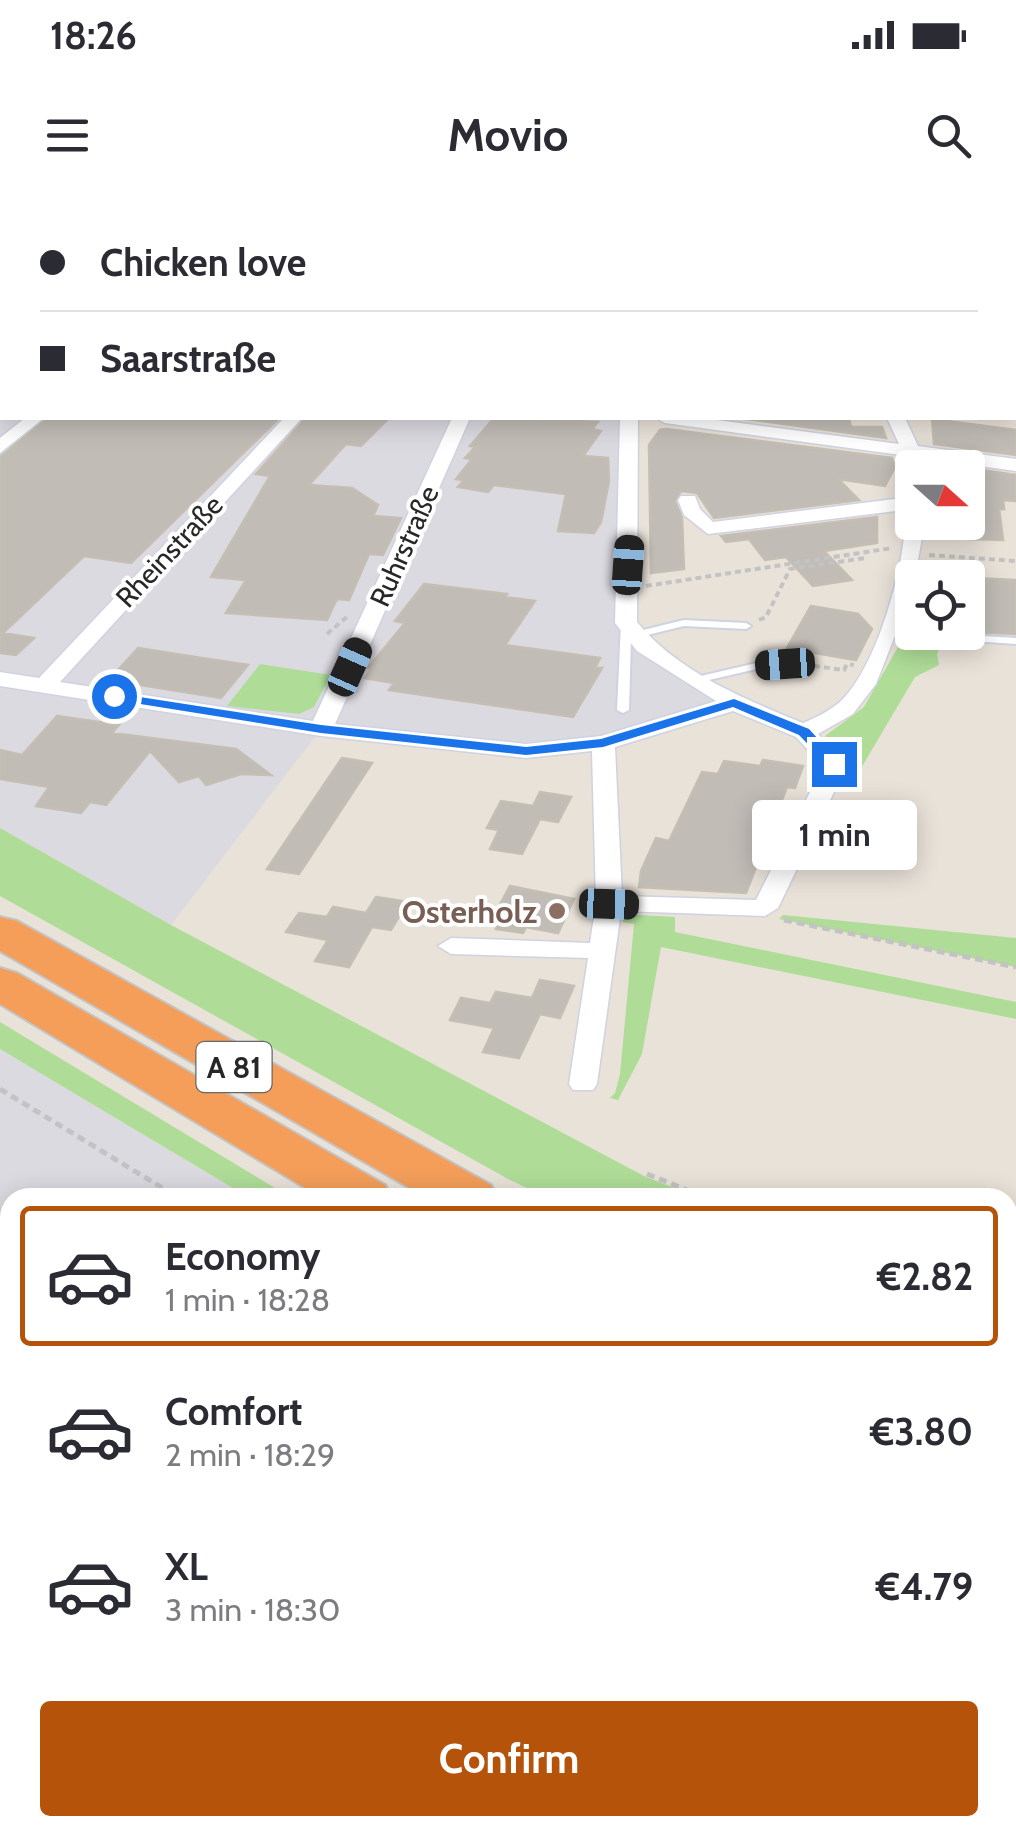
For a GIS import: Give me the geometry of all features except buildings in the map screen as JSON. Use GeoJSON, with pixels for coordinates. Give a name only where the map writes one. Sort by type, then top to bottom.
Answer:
{"type":"FeatureCollection","features":[{"type":"Feature","properties":{"kind":"highway","name":"A 81"},"geometry":{"type":"LineString","coordinates":[[0,931],[302,1106],[453,1188]]}},
{"type":"Feature","properties":{"kind":"highway","name":"A 81"},"geometry":{"type":"LineString","coordinates":[[0,983],[348,1188]]}},
{"type":"Feature","properties":{"kind":"street"},"geometry":{"type":"LineString","coordinates":[[0,447],[33,420]]}},
{"type":"Feature","properties":{"kind":"street","name":"Rheinstraße"},"geometry":{"type":"LineString","coordinates":[[44,686],[290,420]]}},
{"type":"Feature","properties":{"kind":"street","name":"Ruhrstraße"},"geometry":{"type":"LineString","coordinates":[[321,729],[400,574],[460,420]]}},
{"type":"Feature","properties":{"kind":"street"},"geometry":{"type":"LineString","coordinates":[[609,904],[765,908],[834,764],[804,732],[734,702],[696,680],[645,646],[631,629],[630,420]]}},
{"type":"Feature","properties":{"kind":"street"},"geometry":{"type":"LineString","coordinates":[[680,420],[904,450]]}},
{"type":"Feature","properties":{"kind":"street"},"geometry":{"type":"LineString","coordinates":[[897,420],[911,450]]}},
{"type":"Feature","properties":{"kind":"street"},"geometry":{"type":"LineString","coordinates":[[985,461],[1016,465]]}},
{"type":"Feature","properties":{"kind":"street"},"geometry":{"type":"LineString","coordinates":[[688,500],[708,534],[895,504]]}},
{"type":"Feature","properties":{"kind":"street"},"geometry":{"type":"LineString","coordinates":[[804,732],[858,697],[888,633],[914,540]]}},
{"type":"Feature","properties":{"kind":"street"},"geometry":{"type":"LineString","coordinates":[[0,679],[321,729],[526,751],[603,743],[734,702]]}},
{"type":"Feature","properties":{"kind":"street"},"geometry":{"type":"LineString","coordinates":[[583,1084],[609,904],[603,743]]}},
{"type":"Feature","properties":{"kind":"street"},"geometry":{"type":"LineString","coordinates":[[451,946],[602,951]]}},
{"type":"Feature","properties":{"kind":"lane"},"geometry":{"type":"LineString","coordinates":[[623,710],[631,629],[684,623],[746,626]]}},
{"type":"Feature","properties":{"kind":"lane"},"geometry":{"type":"LineString","coordinates":[[888,633],[1016,641]]}},
{"type":"Feature","properties":{"kind":"lane"},"geometry":{"type":"LineString","coordinates":[[696,680],[761,665],[801,665]]}},
{"type":"Feature","properties":{"kind":"path"},"geometry":{"type":"LineString","coordinates":[[640,588],[914,540],[1016,561]]}},
{"type":"Feature","properties":{"kind":"path"},"geometry":{"type":"LineString","coordinates":[[766,618],[790,569],[864,558]]}},
{"type":"Feature","properties":{"kind":"path"},"geometry":{"type":"LineString","coordinates":[[327,634],[339,620],[351,614]]}},
{"type":"Feature","properties":{"kind":"path"},"geometry":{"type":"LineString","coordinates":[[828,668],[844,670],[846,664]]}},
{"type":"Feature","properties":{"kind":"path"},"geometry":{"type":"LineString","coordinates":[[765,908],[779,919],[1016,967]]}},
{"type":"Feature","properties":{"kind":"path"},"geometry":{"type":"LineString","coordinates":[[0,1089],[163,1188]]}},
{"type":"Feature","properties":{"kind":"path"},"geometry":{"type":"LineString","coordinates":[[647,1174],[682,1188]]}},
{"type":"Feature","properties":{"kind":"shaded area"},"geometry":{"type":"Polygon","coordinates":[[[0,420],[629,420],[626,624],[734,703],[679,722],[526,751],[321,729],[171,925],[0,828],[0,420]]]}},
{"type":"Feature","properties":{"kind":"shaded area"},"geometry":{"type":"Polygon","coordinates":[[[0,1049],[233,1188],[0,1188],[0,1049]]]}},
{"type":"Feature","properties":{"kind":"green space"},"geometry":{"type":"Polygon","coordinates":[[[896,650],[939,650],[939,665],[915,677],[857,775],[845,770],[839,751],[825,736],[864,707],[896,650]]]}},
{"type":"Feature","properties":{"kind":"green space"},"geometry":{"type":"Polygon","coordinates":[[[260,664],[331,675],[314,707],[299,714],[227,706],[260,664]]]}},
{"type":"Feature","properties":{"kind":"green space"},"geometry":{"type":"Polygon","coordinates":[[[0,828],[171,925],[646,1177],[675,1188],[527,1188],[0,896],[0,828]]]}},
{"type":"Feature","properties":{"kind":"green space"},"geometry":{"type":"Polygon","coordinates":[[[623,914],[675,917],[675,932],[1016,1002],[1016,1019],[661,947],[642,1054],[618,1100],[610,1098],[620,1074],[634,924],[623,922],[623,914]]]}},
{"type":"Feature","properties":{"kind":"green space"},"geometry":{"type":"Polygon","coordinates":[[[783,915],[1016,938],[1016,967],[779,919],[783,915]]]}},
{"type":"Feature","properties":{"kind":"green space"},"geometry":{"type":"Polygon","coordinates":[[[0,1022],[275,1188],[233,1188],[0,1049],[0,1022]]]}},
{"type":"Feature","properties":{"kind":"place","name":"Osterholz"},"geometry":{"type":"Point","coordinates":[557,911]}},
{"type":"Feature","properties":{"kind":"route"},"geometry":{"type":"LineString","coordinates":[[114,696],[321,729],[526,751],[603,743],[734,702],[804,732],[834,764]]}}]}
